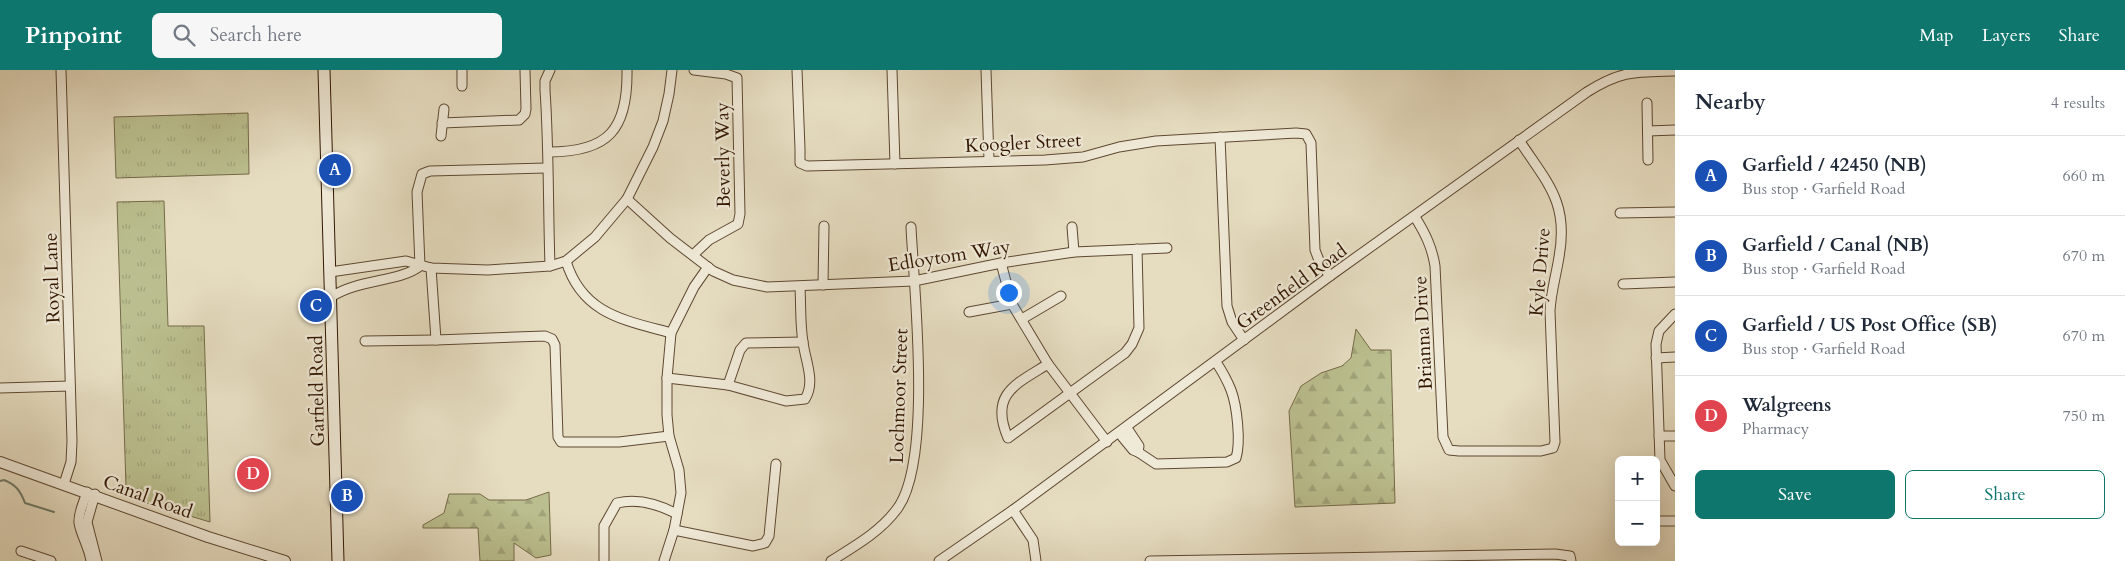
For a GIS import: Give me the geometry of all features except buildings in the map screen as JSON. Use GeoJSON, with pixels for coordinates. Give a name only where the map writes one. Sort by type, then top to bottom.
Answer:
{"type":"FeatureCollection","features":[{"type":"Feature","properties":{"kind":"main road","name":"Garfield Road"},"geometry":{"type":"LineString","coordinates":[[324,70],[338,561]]}},
{"type":"Feature","properties":{"kind":"street","name":"Royal Lane"},"geometry":{"type":"LineString","coordinates":[[61,70],[71,462],[64,484]]}},
{"type":"Feature","properties":{"kind":"street"},"geometry":{"type":"LineString","coordinates":[[462,70],[462,86]]}},
{"type":"Feature","properties":{"kind":"street"},"geometry":{"type":"LineString","coordinates":[[442,123],[516,120],[522,117],[526,109],[525,70]]}},
{"type":"Feature","properties":{"kind":"street"},"geometry":{"type":"LineString","coordinates":[[550,70],[545,81],[549,152],[546,168],[550,266]]}},
{"type":"Feature","properties":{"kind":"street"},"geometry":{"type":"LineString","coordinates":[[549,152],[570,152],[587,149],[612,132],[624,110],[627,92],[627,70]]}},
{"type":"Feature","properties":{"kind":"street"},"geometry":{"type":"LineString","coordinates":[[330,272],[397,262],[406,262],[431,268],[488,270],[550,266],[566,261],[595,236],[627,199],[653,147],[663,121],[672,70]]}},
{"type":"Feature","properties":{"kind":"street","name":"Beverly Way"},"geometry":{"type":"LineString","coordinates":[[693,255],[709,240],[738,224],[740,214],[736,78],[726,74],[694,70]]}},
{"type":"Feature","properties":{"kind":"street","name":"Koogler Street"},"geometry":{"type":"LineString","coordinates":[[797,70],[800,163],[812,167],[990,160],[1045,160],[1073,158],[1136,143],[1220,137],[1306,134],[1311,143],[1315,250],[1320,263],[1330,276]]}},
{"type":"Feature","properties":{"kind":"street"},"geometry":{"type":"LineString","coordinates":[[892,70],[895,164]]}},
{"type":"Feature","properties":{"kind":"street"},"geometry":{"type":"LineString","coordinates":[[986,70],[990,160]]}},
{"type":"Feature","properties":{"kind":"street","name":"Greenfield Road"},"geometry":{"type":"LineString","coordinates":[[939,561],[1107,442],[1330,276],[1415,217],[1587,92],[1617,73],[1675,71]]}},
{"type":"Feature","properties":{"kind":"street"},"geometry":{"type":"LineString","coordinates":[[1647,103],[1648,160]]}},
{"type":"Feature","properties":{"kind":"street"},"geometry":{"type":"LineString","coordinates":[[441,136],[444,109]]}},
{"type":"Feature","properties":{"kind":"street"},"geometry":{"type":"LineString","coordinates":[[1648,131],[1675,130]]}},
{"type":"Feature","properties":{"kind":"street"},"geometry":{"type":"LineString","coordinates":[[1220,137],[1227,306],[1232,322],[1244,340]]}},
{"type":"Feature","properties":{"kind":"street","name":"Kyle Drive"},"geometry":{"type":"LineString","coordinates":[[1449,450],[1541,451],[1553,448],[1555,442],[1550,311],[1551,294],[1561,245],[1560,210],[1550,187],[1519,140]]}},
{"type":"Feature","properties":{"kind":"street"},"geometry":{"type":"LineString","coordinates":[[420,266],[417,192],[422,174],[430,171],[546,168]]}},
{"type":"Feature","properties":{"kind":"street"},"geometry":{"type":"LineString","coordinates":[[627,199],[670,238],[693,255]]}},
{"type":"Feature","properties":{"kind":"street"},"geometry":{"type":"LineString","coordinates":[[1620,213],[1675,212]]}},
{"type":"Feature","properties":{"kind":"street","name":"Brianna Drive"},"geometry":{"type":"LineString","coordinates":[[1415,217],[1429,241],[1434,258],[1443,437],[1449,450]]}},
{"type":"Feature","properties":{"kind":"street"},"geometry":{"type":"LineString","coordinates":[[823,285],[824,226]]}},
{"type":"Feature","properties":{"kind":"street","name":"Lochmoor Street"},"geometry":{"type":"LineString","coordinates":[[832,561],[868,538],[885,523],[898,508],[906,493],[911,476],[915,450],[918,382],[911,227]]}},
{"type":"Feature","properties":{"kind":"street"},"geometry":{"type":"LineString","coordinates":[[1072,227],[1074,252]]}},
{"type":"Feature","properties":{"kind":"street","name":"Edloytom Way"},"geometry":{"type":"LineString","coordinates":[[693,255],[708,268],[722,276],[757,286],[800,287],[914,281],[1002,263],[1074,252],[1168,248]]}},
{"type":"Feature","properties":{"kind":"street"},"geometry":{"type":"LineString","coordinates":[[1048,364],[1012,387],[1005,396],[1001,417],[1008,438],[1125,352],[1139,328],[1137,249]]}},
{"type":"Feature","properties":{"kind":"street"},"geometry":{"type":"LineString","coordinates":[[566,261],[574,280],[587,300],[601,310],[671,333]]}},
{"type":"Feature","properties":{"kind":"street"},"geometry":{"type":"LineString","coordinates":[[1002,263],[1012,304],[1048,364],[1107,442]]}},
{"type":"Feature","properties":{"kind":"street"},"geometry":{"type":"LineString","coordinates":[[331,297],[342,290],[413,271],[420,266]]}},
{"type":"Feature","properties":{"kind":"street"},"geometry":{"type":"LineString","coordinates":[[431,268],[436,340]]}},
{"type":"Feature","properties":{"kind":"street"},"geometry":{"type":"LineString","coordinates":[[664,561],[674,530],[680,493],[680,470],[669,436],[667,378],[671,333],[694,287],[708,268]]}},
{"type":"Feature","properties":{"kind":"street"},"geometry":{"type":"LineString","coordinates":[[1623,284],[1675,282]]}},
{"type":"Feature","properties":{"kind":"street"},"geometry":{"type":"LineString","coordinates":[[667,378],[728,385],[786,400],[805,399],[809,391],[809,382],[802,342],[800,287]]}},
{"type":"Feature","properties":{"kind":"street"},"geometry":{"type":"LineString","coordinates":[[1022,319],[1061,296]]}},
{"type":"Feature","properties":{"kind":"street"},"geometry":{"type":"LineString","coordinates":[[969,312],[1012,304]]}},
{"type":"Feature","properties":{"kind":"street"},"geometry":{"type":"LineString","coordinates":[[1675,314],[1659,331],[1656,358],[1661,465],[1675,486]]}},
{"type":"Feature","properties":{"kind":"street"},"geometry":{"type":"LineString","coordinates":[[365,341],[544,336],[552,339],[555,345],[558,437],[560,442],[619,442],[669,436]]}},
{"type":"Feature","properties":{"kind":"street"},"geometry":{"type":"LineString","coordinates":[[728,385],[740,350],[746,343],[802,342]]}},
{"type":"Feature","properties":{"kind":"street"},"geometry":{"type":"LineString","coordinates":[[1656,358],[1675,357]]}},
{"type":"Feature","properties":{"kind":"street"},"geometry":{"type":"LineString","coordinates":[[1123,430],[1132,450],[1156,464],[1227,462],[1236,458],[1238,444],[1234,401],[1230,388],[1216,362]]}},
{"type":"Feature","properties":{"kind":"street"},"geometry":{"type":"LineString","coordinates":[[0,388],[70,386]]}},
{"type":"Feature","properties":{"kind":"street"},"geometry":{"type":"LineString","coordinates":[[1659,436],[1675,436]]}},
{"type":"Feature","properties":{"kind":"street","name":"Canal Road"},"geometry":{"type":"LineString","coordinates":[[0,462],[91,493],[208,537],[285,561]]}},
{"type":"Feature","properties":{"kind":"street"},"geometry":{"type":"LineString","coordinates":[[674,530],[754,546],[765,543],[769,536],[776,464]]}},
{"type":"Feature","properties":{"kind":"street"},"geometry":{"type":"LineString","coordinates":[[91,493],[79,524],[89,547],[91,561]]}},
{"type":"Feature","properties":{"kind":"street"},"geometry":{"type":"LineString","coordinates":[[91,493],[87,522],[97,561]]}},
{"type":"Feature","properties":{"kind":"street"},"geometry":{"type":"LineString","coordinates":[[604,561],[604,526],[617,503],[631,500],[662,506],[677,514]]}},
{"type":"Feature","properties":{"kind":"street"},"geometry":{"type":"LineString","coordinates":[[1013,510],[1032,540],[1036,561]]}},
{"type":"Feature","properties":{"kind":"street"},"geometry":{"type":"LineString","coordinates":[[1660,521],[1675,521]]}},
{"type":"Feature","properties":{"kind":"street"},"geometry":{"type":"LineString","coordinates":[[21,551],[51,561]]}},
{"type":"Feature","properties":{"kind":"street"},"geometry":{"type":"LineString","coordinates":[[1150,561],[1343,560],[1555,554],[1571,558]]}},
{"type":"Feature","properties":{"kind":"green space"},"geometry":{"type":"Polygon","coordinates":[[[248,113],[249,174],[116,178],[114,117],[248,113]]]}},
{"type":"Feature","properties":{"kind":"green space"},"geometry":{"type":"Polygon","coordinates":[[[164,201],[168,326],[204,326],[210,522],[123,496],[126,487],[117,202],[164,201]]]}},
{"type":"Feature","properties":{"kind":"green space"},"geometry":{"type":"Polygon","coordinates":[[[1356,329],[1371,350],[1391,350],[1395,503],[1295,507],[1289,411],[1301,386],[1321,373],[1342,366],[1351,358],[1356,329]]]}},
{"type":"Feature","properties":{"kind":"green space"},"geometry":{"type":"Polygon","coordinates":[[[549,492],[551,555],[536,558],[514,543],[514,561],[480,561],[478,528],[423,528],[423,525],[444,513],[449,494],[480,494],[489,500],[526,500],[549,492]]]}},
{"type":"Feature","properties":{"kind":"waterway"},"geometry":{"type":"LineString","coordinates":[[0,481],[4,480],[15,486],[25,503],[54,512]]}},
{"type":"Feature","properties":{"kind":"place","name":"Garfield / 42450 (NB)"},"geometry":{"type":"Point","coordinates":[335,170]}},
{"type":"Feature","properties":{"kind":"place","name":"Garfield / US Post Office (SB)"},"geometry":{"type":"Point","coordinates":[316,306]}},
{"type":"Feature","properties":{"kind":"place","name":"Walgreens"},"geometry":{"type":"Point","coordinates":[253,474]}},
{"type":"Feature","properties":{"kind":"place","name":"Garfield / Canal (NB)"},"geometry":{"type":"Point","coordinates":[347,496]}}]}
